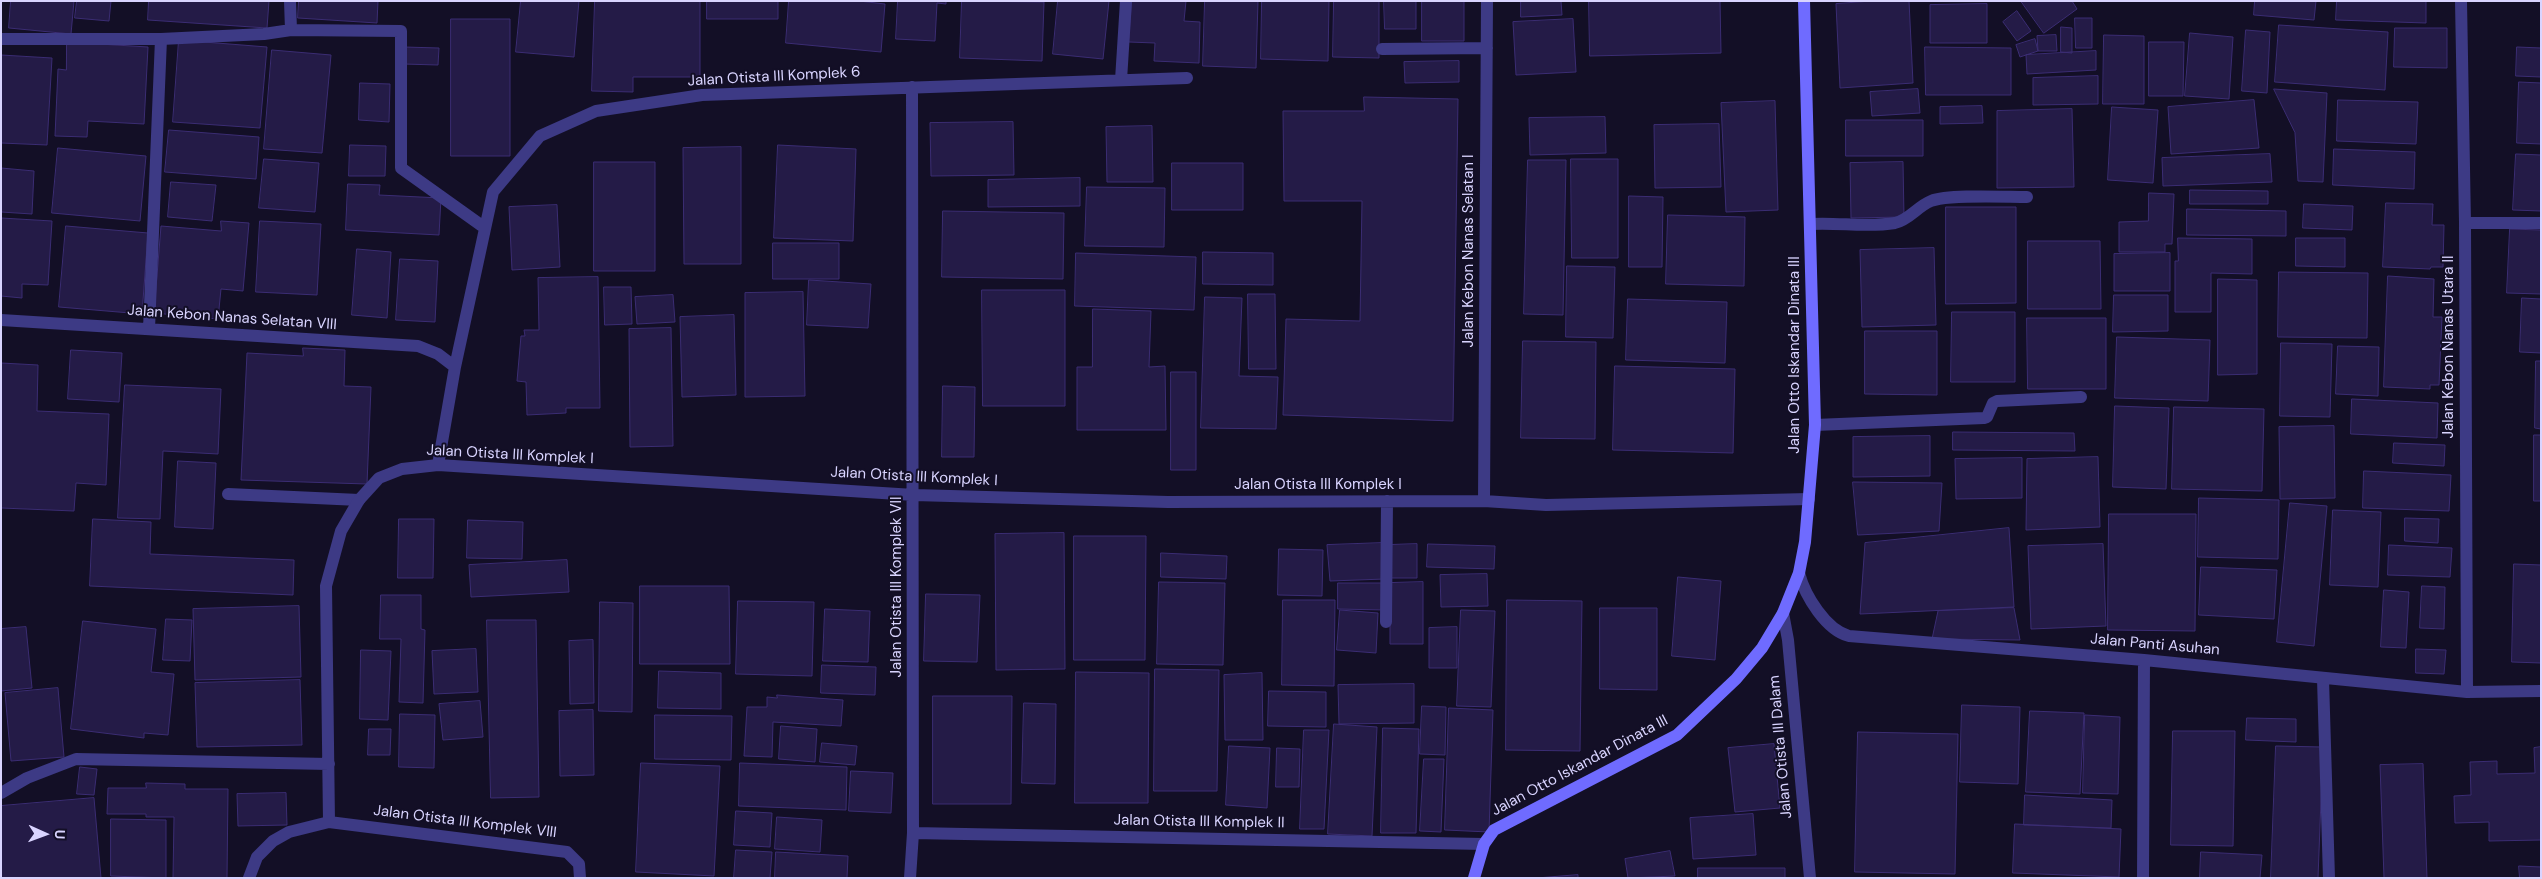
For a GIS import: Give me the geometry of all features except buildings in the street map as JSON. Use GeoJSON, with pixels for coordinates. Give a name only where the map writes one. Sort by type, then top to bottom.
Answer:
{"type":"FeatureCollection","features":[{"type":"Feature","properties":{"kind":"street"},"geometry":{"type":"LineString","coordinates":[[290,1],[291,30]]}},
{"type":"Feature","properties":{"kind":"street"},"geometry":{"type":"LineString","coordinates":[[1121,80],[1126,1]]}},
{"type":"Feature","properties":{"kind":"street","name":"Jalan Kebon Nanas Selatan I"},"geometry":{"type":"LineString","coordinates":[[1484,501],[1487,1]]}},
{"type":"Feature","properties":{"kind":"street","name":"Jalan Otto Iskandar Dinata III"},"geometry":{"type":"LineString","coordinates":[[1474,878],[1484,844],[1494,830],[1677,735],[1736,679],[1762,648],[1783,613],[1798,573],[1805,542],[1815,426],[1804,1]]}},
{"type":"Feature","properties":{"kind":"street","name":"Jalan Kebon Nanas Utara II"},"geometry":{"type":"LineString","coordinates":[[2461,1],[2465,222],[2467,692]]}},
{"type":"Feature","properties":{"kind":"street"},"geometry":{"type":"LineString","coordinates":[[1,39],[162,39],[264,34],[291,30],[402,31],[401,168],[485,228]]}},
{"type":"Feature","properties":{"kind":"street"},"geometry":{"type":"LineString","coordinates":[[148,329],[162,39]]}},
{"type":"Feature","properties":{"kind":"street"},"geometry":{"type":"LineString","coordinates":[[1382,49],[1487,48]]}},
{"type":"Feature","properties":{"kind":"street","name":"Jalan Otista III Komplek 6"},"geometry":{"type":"LineString","coordinates":[[438,465],[455,366],[493,192],[540,136],[596,111],[702,95],[1187,78]]}},
{"type":"Feature","properties":{"kind":"street","name":"Jalan Otista III Komplek VII"},"geometry":{"type":"LineString","coordinates":[[910,878],[913,833],[914,495],[912,87]]}},
{"type":"Feature","properties":{"kind":"street"},"geometry":{"type":"LineString","coordinates":[[1810,224],[1838,222],[1873,226],[1898,222],[1930,201],[1951,198],[2027,197]]}},
{"type":"Feature","properties":{"kind":"street"},"geometry":{"type":"LineString","coordinates":[[2465,222],[2541,223]]}},
{"type":"Feature","properties":{"kind":"street","name":"Jalan Kebon Nanas Selatan VIII"},"geometry":{"type":"LineString","coordinates":[[1,320],[418,346],[438,354],[455,366]]}},
{"type":"Feature","properties":{"kind":"street"},"geometry":{"type":"LineString","coordinates":[[1815,426],[1984,418],[1987,417],[1993,403],[1997,401],[2081,397]]}},
{"type":"Feature","properties":{"kind":"street","name":"Jalan Otista III Komplek I"},"geometry":{"type":"LineString","coordinates":[[329,822],[326,586],[341,531],[359,500],[379,478],[402,469],[438,465],[914,495],[1168,502],[1484,501],[1546,505],[1809,499]]}},
{"type":"Feature","properties":{"kind":"street"},"geometry":{"type":"LineString","coordinates":[[228,494],[359,500]]}},
{"type":"Feature","properties":{"kind":"street"},"geometry":{"type":"LineString","coordinates":[[1386,622],[1387,501]]}},
{"type":"Feature","properties":{"kind":"street","name":"Jalan Panti Asuhan"},"geometry":{"type":"LineString","coordinates":[[1798,573],[1804,591],[1831,627],[1838,633],[2144,660],[2467,692],[2541,691]]}},
{"type":"Feature","properties":{"kind":"street","name":"Jalan Otista III Dalam"},"geometry":{"type":"LineString","coordinates":[[1783,613],[1788,640],[1810,878]]}},
{"type":"Feature","properties":{"kind":"street"},"geometry":{"type":"LineString","coordinates":[[2143,878],[2144,660]]}},
{"type":"Feature","properties":{"kind":"street"},"geometry":{"type":"LineString","coordinates":[[2323,679],[2329,878]]}},
{"type":"Feature","properties":{"kind":"street"},"geometry":{"type":"LineString","coordinates":[[1,793],[27,778],[76,759],[329,764]]}},
{"type":"Feature","properties":{"kind":"street"},"geometry":{"type":"LineString","coordinates":[[249,878],[257,857],[273,841],[289,832],[329,822]]}},
{"type":"Feature","properties":{"kind":"street","name":"Jalan Otista III Komplek VIII"},"geometry":{"type":"LineString","coordinates":[[329,822],[567,852],[578,864],[580,878]]}},
{"type":"Feature","properties":{"kind":"street","name":"Jalan Otista III Komplek II"},"geometry":{"type":"LineString","coordinates":[[913,833],[1484,844]]}}]}
